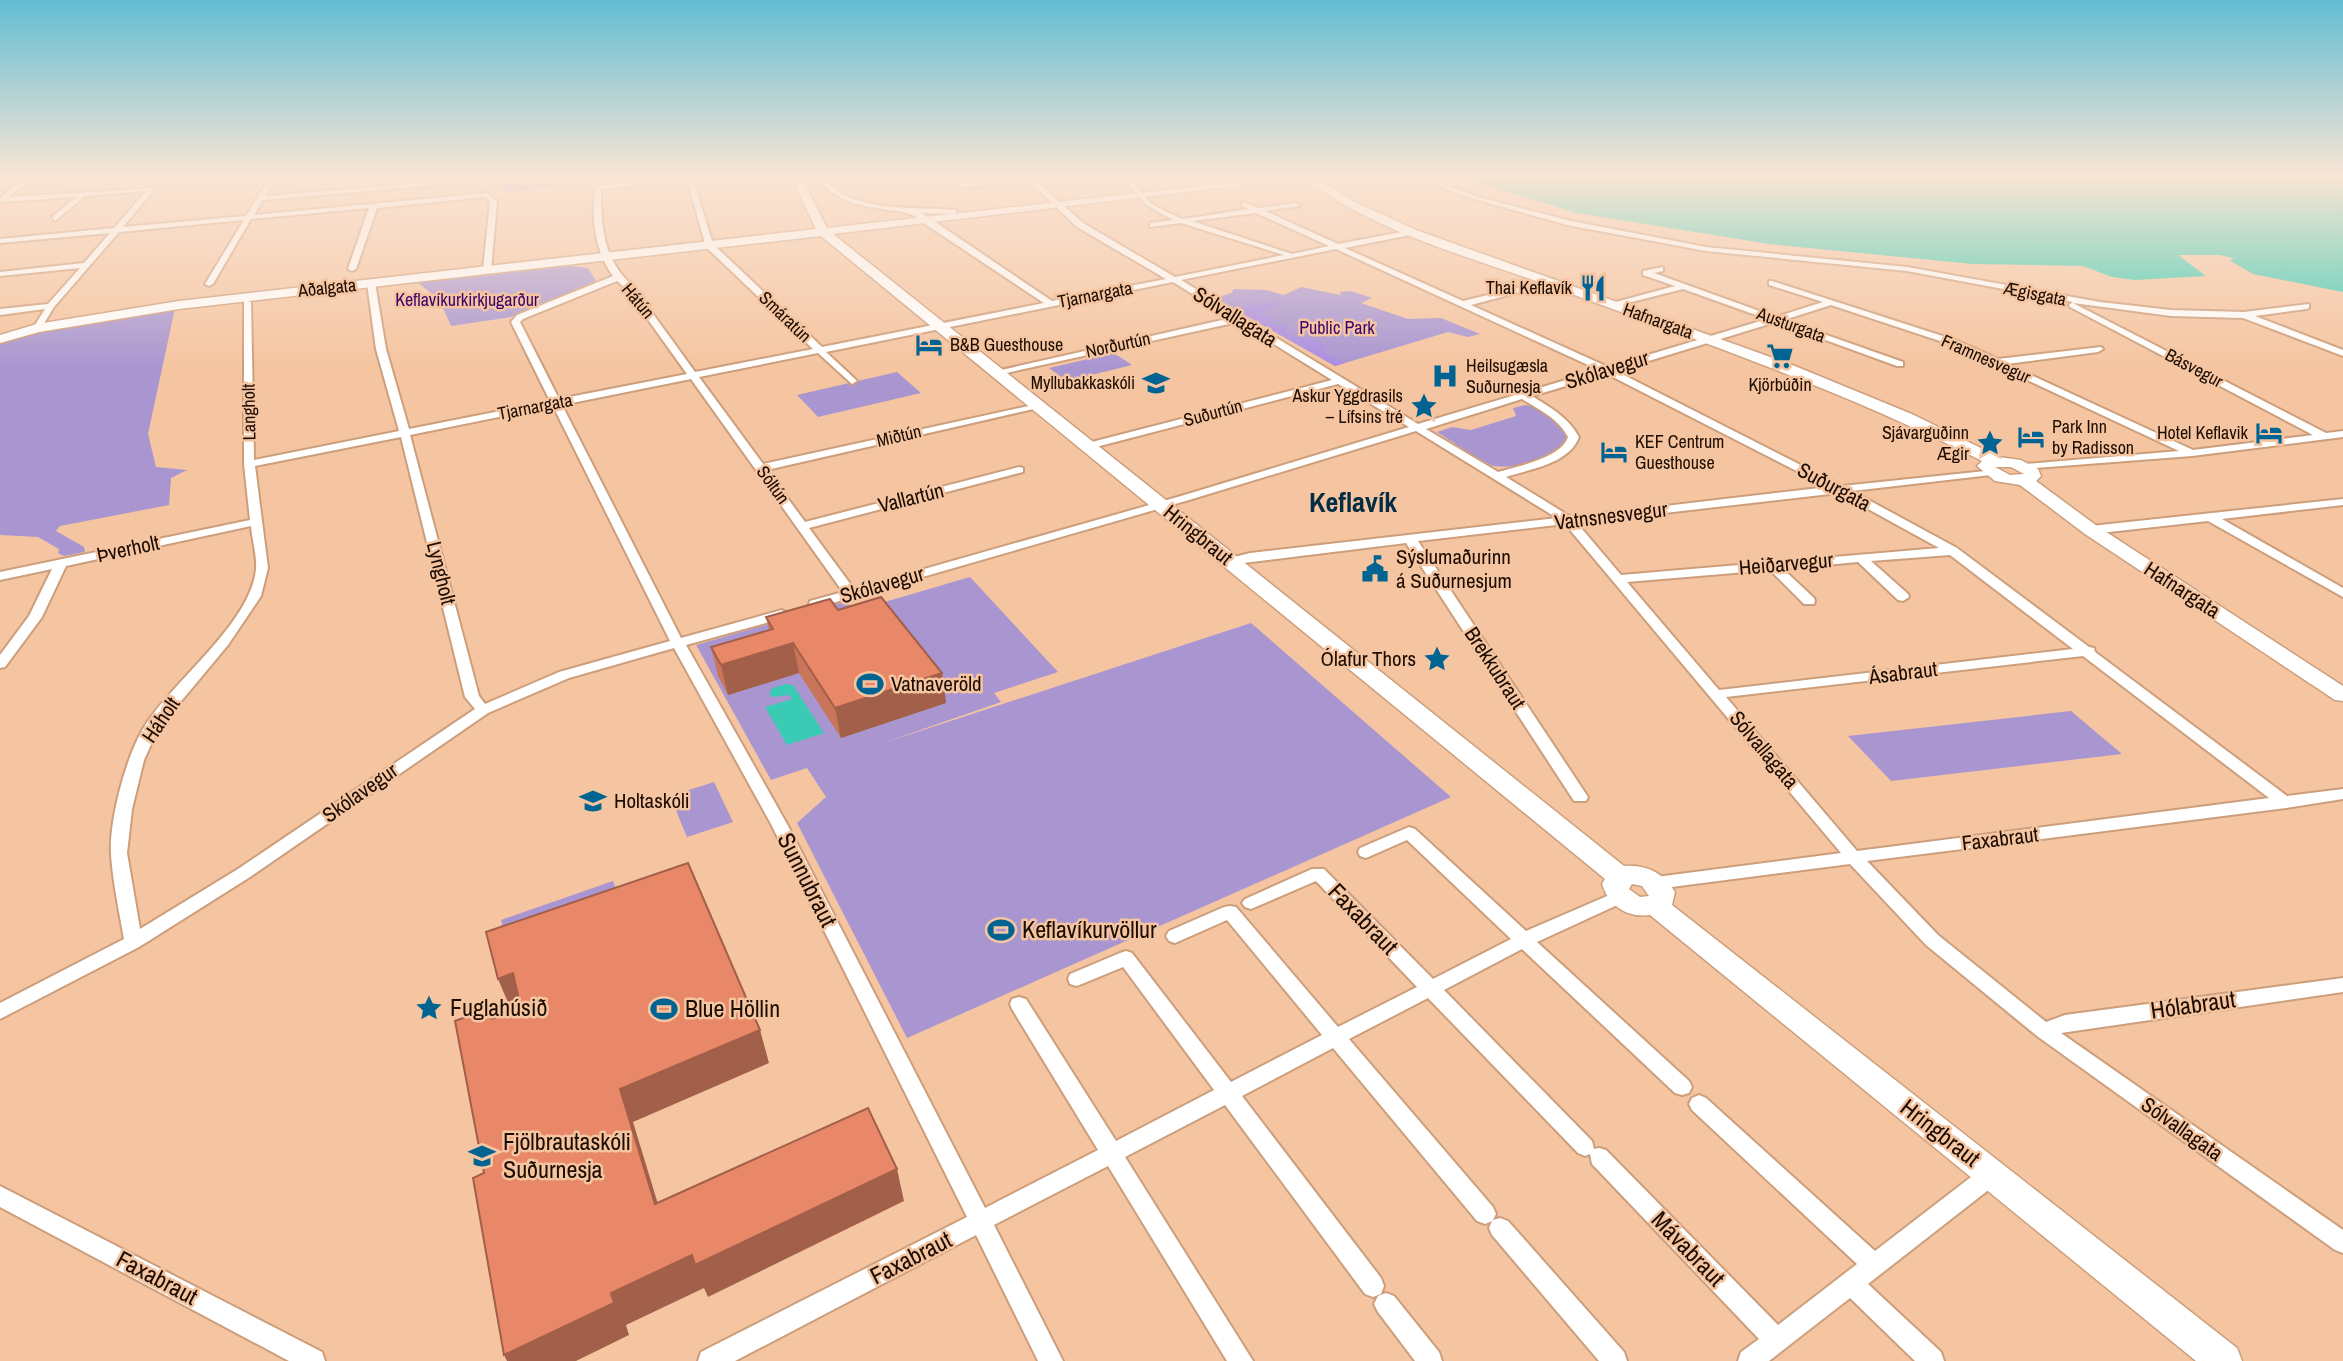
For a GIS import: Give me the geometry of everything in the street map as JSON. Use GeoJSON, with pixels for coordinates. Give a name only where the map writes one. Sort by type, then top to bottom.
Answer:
{"type":"FeatureCollection","features":[{"type":"Feature","properties":{"kind":"street"},"geometry":{"type":"LineString","coordinates":[[37,328],[51,306],[108,241]]}},
{"type":"Feature","properties":{"kind":"street"},"geometry":{"type":"LineString","coordinates":[[209,284],[235,241]]}},
{"type":"Feature","properties":{"kind":"street"},"geometry":{"type":"LineString","coordinates":[[352,269],[362,241]]}},
{"type":"Feature","properties":{"kind":"street"},"geometry":{"type":"LineString","coordinates":[[487,270],[489,241]]}},
{"type":"Feature","properties":{"kind":"street","name":"Hátún"},"geometry":{"type":"LineString","coordinates":[[601,241],[602,256],[616,278],[629,286],[695,375]]}},
{"type":"Feature","properties":{"kind":"street","name":"Smáratún"},"geometry":{"type":"LineString","coordinates":[[708,241],[820,350]]}},
{"type":"Feature","properties":{"kind":"street","name":"Aðalgata"},"geometry":{"type":"LineString","coordinates":[[0,339],[37,328],[179,305],[742,241]]}},
{"type":"Feature","properties":{"kind":"street","name":"Hringbraut"},"geometry":{"type":"LineString","coordinates":[[834,241],[1231,562],[1620,887],[1638,875],[1656,894],[1992,1174],[2224,1361]]}},
{"type":"Feature","properties":{"kind":"street"},"geometry":{"type":"LineString","coordinates":[[956,241],[1051,304]]}},
{"type":"Feature","properties":{"kind":"street","name":"Sólvallagata"},"geometry":{"type":"LineString","coordinates":[[1107,241],[1568,520],[1853,857],[1932,940],[2044,1031],[2340,1237]]}},
{"type":"Feature","properties":{"kind":"street"},"geometry":{"type":"LineString","coordinates":[[1245,241],[1293,256]]}},
{"type":"Feature","properties":{"kind":"street","name":"Suðurgata"},"geometry":{"type":"LineString","coordinates":[[1322,241],[1607,370],[1840,489],[1953,551],[2089,651],[2286,803]]}},
{"type":"Feature","properties":{"kind":"street","name":"Tjarnargata"},"geometry":{"type":"LineString","coordinates":[[249,464],[1369,241]]}},
{"type":"Feature","properties":{"kind":"street","name":"Hafnargata"},"geometry":{"type":"LineString","coordinates":[[1436,241],[1708,339],[1909,418],[1993,467],[2024,473],[2091,530],[2343,695]]}},
{"type":"Feature","properties":{"kind":"street","name":"Ægisgata"},"geometry":{"type":"LineString","coordinates":[[1658,241],[1706,249],[1907,269],[2065,300],[2171,313],[2244,315]]}},
{"type":"Feature","properties":{"kind":"street"},"geometry":{"type":"LineString","coordinates":[[0,274],[86,265]]}},
{"type":"Feature","properties":{"kind":"street","name":"Austurgata"},"geometry":{"type":"LineString","coordinates":[[1660,269],[1646,273],[1900,364]]}},
{"type":"Feature","properties":{"kind":"street","name":"Sunnubraut"},"geometry":{"type":"LineString","coordinates":[[616,278],[520,317],[515,322],[678,643],[779,824],[1051,1361]]}},
{"type":"Feature","properties":{"kind":"street"},"geometry":{"type":"LineString","coordinates":[[1462,304],[1551,281]]}},
{"type":"Feature","properties":{"kind":"street","name":"Lyngholt"},"geometry":{"type":"LineString","coordinates":[[370,283],[381,349],[403,434],[422,494],[472,697],[482,710]]}},
{"type":"Feature","properties":{"kind":"street","name":"Framnesvegur"},"geometry":{"type":"LineString","coordinates":[[1772,283],[1955,343],[2192,453]]}},
{"type":"Feature","properties":{"kind":"street"},"geometry":{"type":"LineString","coordinates":[[1615,305],[1683,286]]}},
{"type":"Feature","properties":{"kind":"street","name":"Básvegur"},"geometry":{"type":"LineString","coordinates":[[2065,300],[2323,436],[2343,443]]}},
{"type":"Feature","properties":{"kind":"street","name":"Langholt"},"geometry":{"type":"LineString","coordinates":[[247,302],[249,464],[255,522]]}},
{"type":"Feature","properties":{"kind":"street","name":"Skólavegur"},"geometry":{"type":"LineString","coordinates":[[0,1012],[133,942],[244,873],[482,710],[564,675],[1160,505],[1830,303]]}},
{"type":"Feature","properties":{"kind":"street"},"geometry":{"type":"LineString","coordinates":[[0,312],[51,306]]}},
{"type":"Feature","properties":{"kind":"street"},"geometry":{"type":"LineString","coordinates":[[2244,315],[2306,306]]}},
{"type":"Feature","properties":{"kind":"street"},"geometry":{"type":"LineString","coordinates":[[2244,315],[2343,353]]}},
{"type":"Feature","properties":{"kind":"street","name":"Norðurtún"},"geometry":{"type":"LineString","coordinates":[[997,372],[1239,319]]}},
{"type":"Feature","properties":{"kind":"street"},"geometry":{"type":"LineString","coordinates":[[1996,362],[2098,349]]}},
{"type":"Feature","properties":{"kind":"street"},"geometry":{"type":"LineString","coordinates":[[820,350],[852,382]]}},
{"type":"Feature","properties":{"kind":"street","name":"Sóltún"},"geometry":{"type":"LineString","coordinates":[[695,375],[851,594]]}},
{"type":"Feature","properties":{"kind":"street","name":"Suðurtún"},"geometry":{"type":"LineString","coordinates":[[1088,446],[1338,381]]}},
{"type":"Feature","properties":{"kind":"street"},"geometry":{"type":"LineString","coordinates":[[1498,476],[1557,456],[1573,443],[1574,434],[1566,420],[1524,396]]}},
{"type":"Feature","properties":{"kind":"street","name":"Miðtún"},"geometry":{"type":"LineString","coordinates":[[761,468],[1038,405]]}},
{"type":"Feature","properties":{"kind":"street"},"geometry":{"type":"LineString","coordinates":[[2024,473],[2343,434]]}},
{"type":"Feature","properties":{"kind":"street","name":"Vatnsnesvegur"},"geometry":{"type":"LineString","coordinates":[[1231,562],[1840,489],[1993,467]]}},
{"type":"Feature","properties":{"kind":"street","name":"Vallartún"},"geometry":{"type":"LineString","coordinates":[[803,526],[1018,470]]}},
{"type":"Feature","properties":{"kind":"street"},"geometry":{"type":"LineString","coordinates":[[2091,530],[2343,502]]}},
{"type":"Feature","properties":{"kind":"street"},"geometry":{"type":"LineString","coordinates":[[2208,516],[2343,593]]}},
{"type":"Feature","properties":{"kind":"street","name":"Þverholt"},"geometry":{"type":"LineString","coordinates":[[0,576],[255,522]]}},
{"type":"Feature","properties":{"kind":"street","name":"Háholt"},"geometry":{"type":"LineString","coordinates":[[133,942],[119,853],[124,809],[136,760],[151,728],[223,642],[255,596],[262,568],[255,522]]}},
{"type":"Feature","properties":{"kind":"street","name":"Brekkubraut"},"geometry":{"type":"LineString","coordinates":[[1410,539],[1580,797]]}},
{"type":"Feature","properties":{"kind":"street","name":"Heiðarvegur"},"geometry":{"type":"LineString","coordinates":[[1618,579],[1953,551]]}},
{"type":"Feature","properties":{"kind":"street"},"geometry":{"type":"LineString","coordinates":[[1859,557],[1903,597]]}},
{"type":"Feature","properties":{"kind":"street"},"geometry":{"type":"LineString","coordinates":[[1,660],[35,617],[61,563]]}},
{"type":"Feature","properties":{"kind":"street"},"geometry":{"type":"LineString","coordinates":[[1772,565],[1809,601]]}},
{"type":"Feature","properties":{"kind":"street","name":"Ásabraut"},"geometry":{"type":"LineString","coordinates":[[1717,694],[2089,651]]}},
{"type":"Feature","properties":{"kind":"street","name":"Faxabraut"},"geometry":{"type":"LineString","coordinates":[[1656,894],[1853,857],[2343,794]]}},
{"type":"Feature","properties":{"kind":"street"},"geometry":{"type":"LineString","coordinates":[[1366,852],[1409,834],[1682,1087]]}},
{"type":"Feature","properties":{"kind":"street","name":"Faxabraut"},"geometry":{"type":"LineString","coordinates":[[1251,903],[1318,873],[1592,1152]]}},
{"type":"Feature","properties":{"kind":"street","name":"Faxabraut"},"geometry":{"type":"LineString","coordinates":[[710,1361],[1524,940],[1620,887]]}},
{"type":"Feature","properties":{"kind":"street"},"geometry":{"type":"LineString","coordinates":[[1175,936],[1230,912],[1492,1221],[1615,1361]]}},
{"type":"Feature","properties":{"kind":"street"},"geometry":{"type":"LineString","coordinates":[[1077,979],[1126,958],[1430,1361]]}},
{"type":"Feature","properties":{"kind":"street","name":"Hólabraut"},"geometry":{"type":"LineString","coordinates":[[2044,1031],[2065,1023],[2343,985]]}},
{"type":"Feature","properties":{"kind":"street"},"geometry":{"type":"LineString","coordinates":[[1019,1004],[1241,1361]]}},
{"type":"Feature","properties":{"kind":"street"},"geometry":{"type":"LineString","coordinates":[[1699,1104],[1874,1265]]}},
{"type":"Feature","properties":{"kind":"street","name":"Mávabraut"},"geometry":{"type":"LineString","coordinates":[[1592,1152],[1776,1340]]}},
{"type":"Feature","properties":{"kind":"street"},"geometry":{"type":"LineString","coordinates":[[1750,1361],[1992,1174]]}},
{"type":"Feature","properties":{"kind":"street","name":"Faxabraut"},"geometry":{"type":"LineString","coordinates":[[0,1196],[313,1361]]}},
{"type":"Feature","properties":{"kind":"street"},"geometry":{"type":"LineString","coordinates":[[1850,1283],[1932,1361]]}},
{"type":"Feature","properties":{"kind":"green space","name":"Keflavíkurkirkjugarður"},"geometry":{"type":"Polygon","coordinates":[[[571,266],[588,268],[596,281],[511,317],[451,326],[439,299],[418,283],[571,266]]]}},
{"type":"Feature","properties":{"kind":"green space","name":"Public Park"},"geometry":{"type":"Polygon","coordinates":[[[1301,287],[1341,295],[1340,292],[1351,291],[1372,298],[1361,303],[1408,319],[1441,318],[1480,334],[1468,337],[1448,332],[1335,366],[1214,298],[1232,293],[1233,289],[1267,290],[1284,295],[1301,287]]]}},
{"type":"Feature","properties":{"kind":"green space"},"geometry":{"type":"Polygon","coordinates":[[[175,308],[148,434],[156,467],[187,470],[171,478],[169,505],[60,526],[56,531],[84,547],[85,552],[64,556],[58,553],[59,549],[38,537],[0,535],[0,341],[70,324],[175,308]]]}},
{"type":"Feature","properties":{"kind":"green space"},"geometry":{"type":"Polygon","coordinates":[[[1114,353],[1132,365],[1067,381],[1049,368],[1114,353]]]}},
{"type":"Feature","properties":{"kind":"green space"},"geometry":{"type":"Polygon","coordinates":[[[897,372],[921,393],[818,417],[797,395],[897,372]]]}},
{"type":"Feature","properties":{"kind":"green space"},"geometry":{"type":"Polygon","coordinates":[[[1525,405],[1535,407],[1565,426],[1569,439],[1544,458],[1534,462],[1494,466],[1437,432],[1452,427],[1471,430],[1516,416],[1513,408],[1525,405]]]}},
{"type":"Feature","properties":{"kind":"green space","name":"Keflavíkurvöllur"},"geometry":{"type":"Polygon","coordinates":[[[970,577],[1058,672],[994,693],[1001,702],[883,743],[1251,623],[1451,797],[907,1038],[797,823],[826,797],[807,768],[771,780],[696,645],[847,601],[854,611],[970,577]]]}},
{"type":"Feature","properties":{"kind":"green space"},"geometry":{"type":"Polygon","coordinates":[[[2071,711],[2122,754],[1891,781],[1848,736],[2071,711]]]}},
{"type":"Feature","properties":{"kind":"green space"},"geometry":{"type":"Polygon","coordinates":[[[714,782],[733,822],[687,837],[670,796],[714,782]]]}},
{"type":"Feature","properties":{"kind":"green space"},"geometry":{"type":"Polygon","coordinates":[[[613,881],[625,915],[510,956],[501,920],[613,881]]]}},
{"type":"Feature","properties":{"kind":"shaded area"},"geometry":{"type":"Polygon","coordinates":[[[1276,301],[1283,305],[1258,313],[1276,319],[1272,322],[1278,326],[1285,325],[1288,328],[1285,332],[1298,338],[1306,336],[1329,347],[1319,350],[1345,363],[1335,366],[1237,310],[1240,307],[1276,301]]]}},
{"type":"Feature","properties":{"kind":"water"},"geometry":{"type":"Polygon","coordinates":[[[1747,241],[2343,241],[2343,292],[2253,274],[2229,260],[2235,259],[2220,255],[2178,255],[2206,276],[2135,280],[2112,277],[2083,266],[1972,264],[1747,241]]]}},
{"type":"Feature","properties":{"kind":"water"},"geometry":{"type":"Polygon","coordinates":[[[785,684],[793,685],[824,733],[787,745],[765,707],[792,699],[790,695],[772,697],[769,693],[773,688],[785,684]]]}},
{"type":"Feature","properties":{"kind":"building"},"geometry":{"type":"Polygon","coordinates":[[[881,597],[942,673],[835,708],[793,643],[721,665],[711,647],[773,629],[766,617],[830,599],[838,610],[881,597]]]}},
{"type":"Feature","properties":{"kind":"building"},"geometry":{"type":"Polygon","coordinates":[[[688,863],[760,1030],[620,1089],[655,1204],[868,1108],[897,1169],[695,1265],[692,1255],[611,1293],[614,1303],[504,1355],[473,1178],[484,1173],[455,1021],[490,1008],[492,1019],[521,1008],[513,973],[498,979],[486,932],[688,863]]]}},
{"type":"Feature","properties":{"kind":"place","name":"Thai Keflavík"},"geometry":{"type":"Point","coordinates":[1593,288]}},
{"type":"Feature","properties":{"kind":"place","name":"B&B Guesthouse"},"geometry":{"type":"Point","coordinates":[929,345]}},
{"type":"Feature","properties":{"kind":"place","name":"Kjörbúðin"},"geometry":{"type":"Point","coordinates":[1780,356]}},
{"type":"Feature","properties":{"kind":"place","name":"Heilsugæsla Suðurnesja"},"geometry":{"type":"Point","coordinates":[1445,376]}},
{"type":"Feature","properties":{"kind":"place","name":"Myllubakkaskóli"},"geometry":{"type":"Point","coordinates":[1156,383]}},
{"type":"Feature","properties":{"kind":"place","name":"Askur Yggdrasils – Lífsins tré"},"geometry":{"type":"Point","coordinates":[1424,406]}},
{"type":"Feature","properties":{"kind":"place","name":"Hotel Keflavik"},"geometry":{"type":"Point","coordinates":[2269,433]}},
{"type":"Feature","properties":{"kind":"place","name":"Park Inn by Radisson"},"geometry":{"type":"Point","coordinates":[2031,437]}},
{"type":"Feature","properties":{"kind":"place","name":"Sjávarguðinn Ægir"},"geometry":{"type":"Point","coordinates":[1990,443]}},
{"type":"Feature","properties":{"kind":"place","name":"KEF Centrum Guesthouse"},"geometry":{"type":"Point","coordinates":[1614,452]}},
{"type":"Feature","properties":{"kind":"place","name":"Sýslumaðurinn á Suðurnesjum"},"geometry":{"type":"Point","coordinates":[1375,569]}},
{"type":"Feature","properties":{"kind":"place","name":"Ólafur Thors"},"geometry":{"type":"Point","coordinates":[1437,659]}},
{"type":"Feature","properties":{"kind":"place","name":"Vatnaveröld"},"geometry":{"type":"Point","coordinates":[870,684]}},
{"type":"Feature","properties":{"kind":"place","name":"Holtaskóli"},"geometry":{"type":"Point","coordinates":[593,801]}},
{"type":"Feature","properties":{"kind":"place","name":"Keflavíkurvöllur"},"geometry":{"type":"Point","coordinates":[1001,930]}},
{"type":"Feature","properties":{"kind":"place","name":"Fuglahúsið"},"geometry":{"type":"Point","coordinates":[429,1008]}},
{"type":"Feature","properties":{"kind":"place","name":"Blue Höllin"},"geometry":{"type":"Point","coordinates":[664,1009]}},
{"type":"Feature","properties":{"kind":"place","name":"Fjölbrautaskóli Suðurnesja"},"geometry":{"type":"Point","coordinates":[482,1156]}},
{"type":"Feature","properties":{"kind":"district","name":"Keflavík"},"geometry":{"type":"Point","coordinates":[1353,502]}}]}
